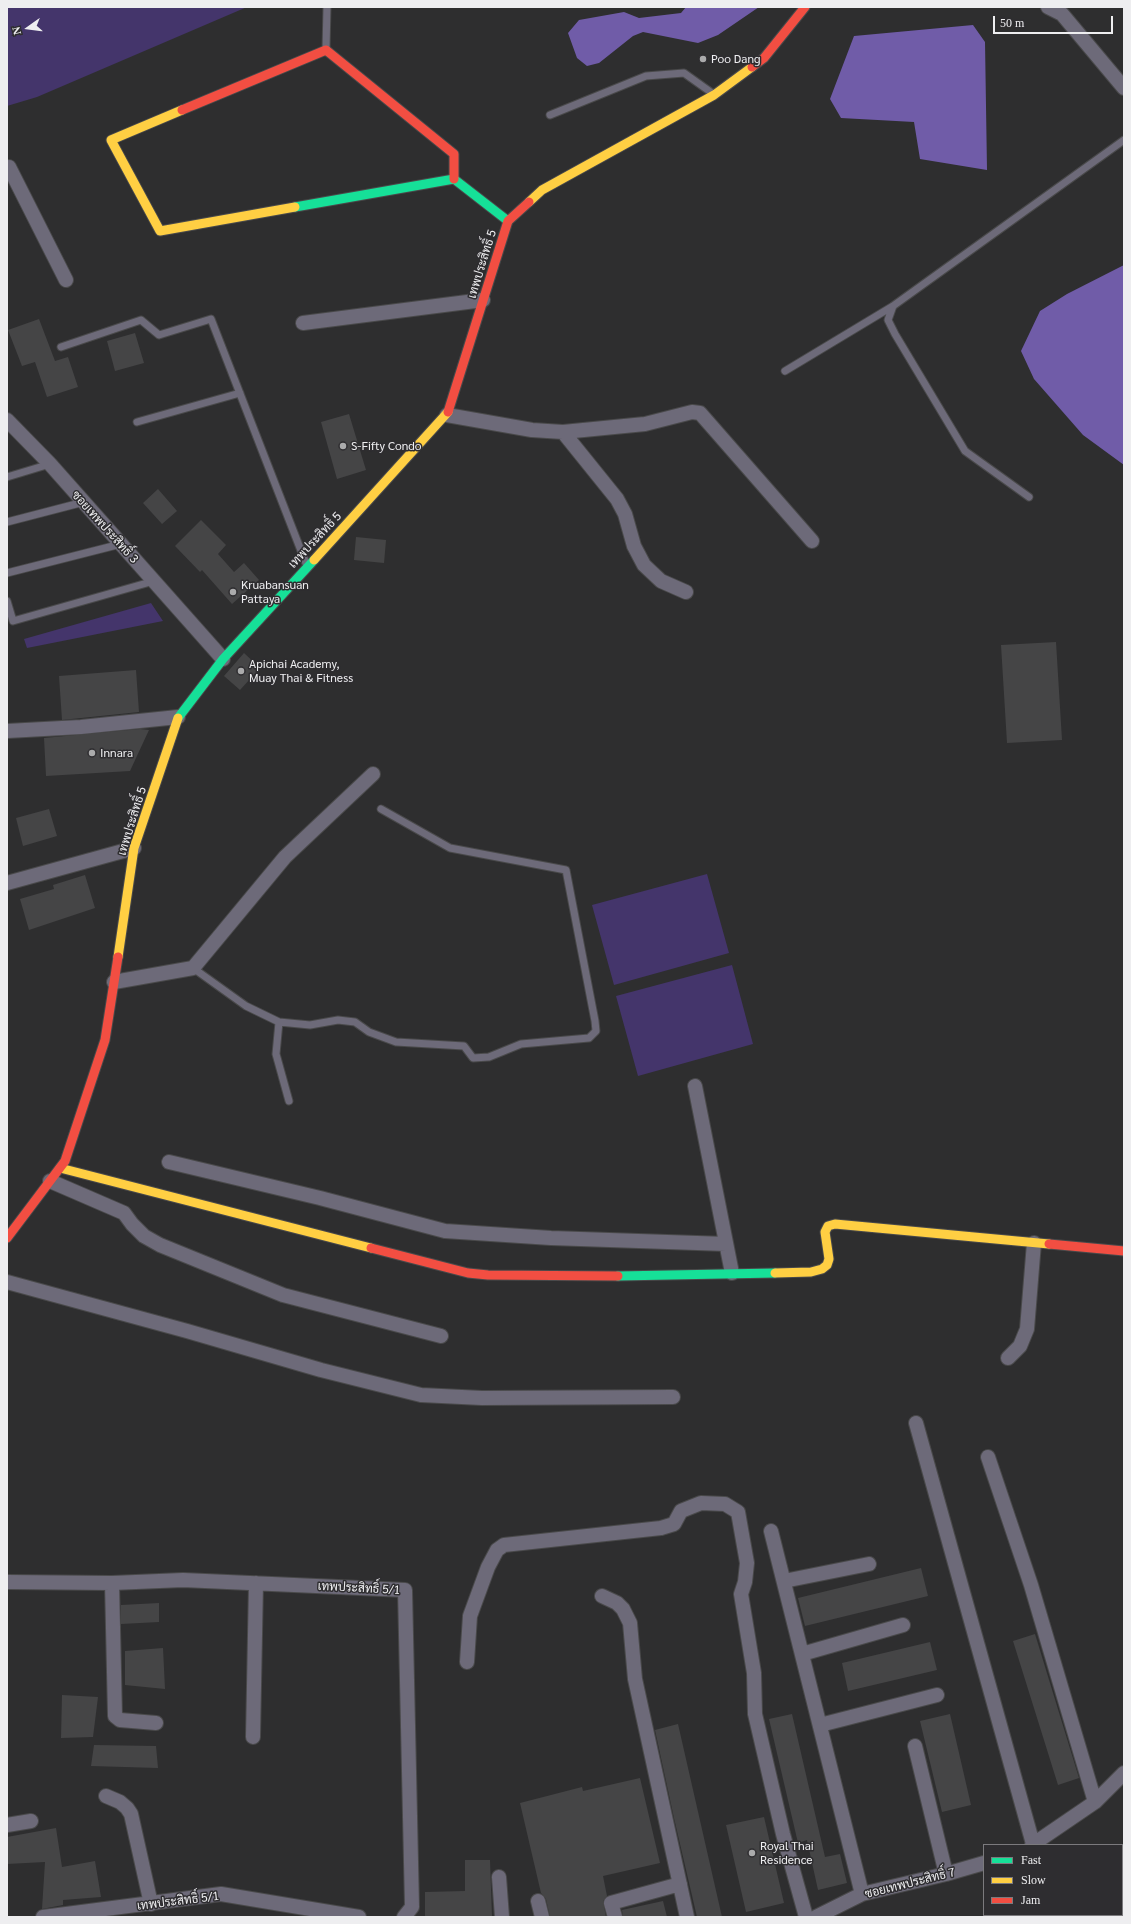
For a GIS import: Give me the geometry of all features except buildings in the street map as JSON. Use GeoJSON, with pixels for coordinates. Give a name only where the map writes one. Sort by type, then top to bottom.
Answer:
{"type":"FeatureCollection","features":[{"type":"Feature","properties":{"kind":"street","name":"เทพประสิทธิ์ 5"},"geometry":{"type":"LineString","coordinates":[[7,1238],[65,1161],[105,1040],[134,848],[178,717],[223,659],[447,415],[508,221],[542,190],[714,95],[764,58],[806,7]]}},
{"type":"Feature","properties":{"kind":"street"},"geometry":{"type":"LineString","coordinates":[[1048,7],[1062,14],[1124,88]]}},
{"type":"Feature","properties":{"kind":"street"},"geometry":{"type":"LineString","coordinates":[[454,178],[454,154],[326,50],[111,140],[160,231],[454,178],[508,221]]}},
{"type":"Feature","properties":{"kind":"street"},"geometry":{"type":"LineString","coordinates":[[7,168],[9,167],[66,280]]}},
{"type":"Feature","properties":{"kind":"street"},"geometry":{"type":"LineString","coordinates":[[303,323],[483,300]]}},
{"type":"Feature","properties":{"kind":"street"},"geometry":{"type":"LineString","coordinates":[[447,415],[532,430],[563,432],[645,424],[692,412],[700,414],[812,541]]}},
{"type":"Feature","properties":{"kind":"street","name":"ซอยเทพประสิทธิ์ 3"},"geometry":{"type":"LineString","coordinates":[[7,420],[12,432],[50,464],[223,659]]}},
{"type":"Feature","properties":{"kind":"street"},"geometry":{"type":"LineString","coordinates":[[563,432],[617,499],[625,514],[634,546],[644,565],[661,581],[686,592]]}},
{"type":"Feature","properties":{"kind":"street"},"geometry":{"type":"LineString","coordinates":[[7,731],[81,727],[178,717]]}},
{"type":"Feature","properties":{"kind":"street"},"geometry":{"type":"LineString","coordinates":[[114,982],[193,968],[285,857],[373,774]]}},
{"type":"Feature","properties":{"kind":"street"},"geometry":{"type":"LineString","coordinates":[[7,883],[134,848]]}},
{"type":"Feature","properties":{"kind":"street"},"geometry":{"type":"LineString","coordinates":[[695,1086],[732,1273]]}},
{"type":"Feature","properties":{"kind":"street"},"geometry":{"type":"LineString","coordinates":[[169,1162],[320,1198],[445,1231],[551,1238],[726,1244]]}},
{"type":"Feature","properties":{"kind":"street"},"geometry":{"type":"LineString","coordinates":[[60,1168],[468,1273],[488,1275],[606,1276],[811,1272],[827,1265],[829,1259],[825,1232],[828,1226],[835,1224],[1124,1252]]}},
{"type":"Feature","properties":{"kind":"street"},"geometry":{"type":"LineString","coordinates":[[50,1181],[124,1213],[144,1236],[160,1245],[283,1295],[441,1336]]}},
{"type":"Feature","properties":{"kind":"street"},"geometry":{"type":"LineString","coordinates":[[1008,1358],[1020,1346],[1027,1329],[1034,1243]]}},
{"type":"Feature","properties":{"kind":"street"},"geometry":{"type":"LineString","coordinates":[[7,1282],[187,1331],[321,1370],[421,1394],[482,1398],[673,1397]]}},
{"type":"Feature","properties":{"kind":"street"},"geometry":{"type":"LineString","coordinates":[[916,1423],[1032,1844]]}},
{"type":"Feature","properties":{"kind":"street"},"geometry":{"type":"LineString","coordinates":[[988,1457],[1032,1585],[1096,1802]]}},
{"type":"Feature","properties":{"kind":"street"},"geometry":{"type":"LineString","coordinates":[[467,1662],[470,1616],[488,1567],[497,1550],[504,1545],[661,1528],[674,1524],[681,1511],[701,1503],[725,1504],[738,1512],[747,1563],[745,1582],[741,1594],[754,1673],[755,1714],[783,1834],[806,1917]]}},
{"type":"Feature","properties":{"kind":"street"},"geometry":{"type":"LineString","coordinates":[[771,1531],[862,1894]]}},
{"type":"Feature","properties":{"kind":"street"},"geometry":{"type":"LineString","coordinates":[[784,1581],[870,1564]]}},
{"type":"Feature","properties":{"kind":"street","name":"เทพประสิทธิ์ 5/1"},"geometry":{"type":"LineString","coordinates":[[7,1582],[112,1583],[183,1580],[405,1590],[412,1906],[404,1917]]}},
{"type":"Feature","properties":{"kind":"street"},"geometry":{"type":"LineString","coordinates":[[112,1583],[116,1716],[120,1720],[156,1723]]}},
{"type":"Feature","properties":{"kind":"street"},"geometry":{"type":"LineString","coordinates":[[253,1737],[256,1583]]}},
{"type":"Feature","properties":{"kind":"street"},"geometry":{"type":"LineString","coordinates":[[602,1596],[617,1603],[623,1610],[630,1623],[635,1679],[687,1917]]}},
{"type":"Feature","properties":{"kind":"street"},"geometry":{"type":"LineString","coordinates":[[802,1654],[903,1625]]}},
{"type":"Feature","properties":{"kind":"street"},"geometry":{"type":"LineString","coordinates":[[820,1725],[937,1695]]}},
{"type":"Feature","properties":{"kind":"street"},"geometry":{"type":"LineString","coordinates":[[915,1746],[946,1874]]}},
{"type":"Feature","properties":{"kind":"street"},"geometry":{"type":"LineString","coordinates":[[1033,1844],[1096,1802],[1124,1773]]}},
{"type":"Feature","properties":{"kind":"street"},"geometry":{"type":"LineString","coordinates":[[106,1796],[120,1802],[131,1814],[151,1904]]}},
{"type":"Feature","properties":{"kind":"street"},"geometry":{"type":"LineString","coordinates":[[7,1825],[31,1821]]}},
{"type":"Feature","properties":{"kind":"street","name":"ซอยเทพประสิทธิ์ 7"},"geometry":{"type":"LineString","coordinates":[[816,1917],[862,1894],[946,1874],[983,1863]]}},
{"type":"Feature","properties":{"kind":"street"},"geometry":{"type":"LineString","coordinates":[[499,1877],[502,1917]]}},
{"type":"Feature","properties":{"kind":"street"},"geometry":{"type":"LineString","coordinates":[[615,1917],[611,1903],[680,1884]]}},
{"type":"Feature","properties":{"kind":"street","name":"เทพประสิทธิ์ 5/1"},"geometry":{"type":"LineString","coordinates":[[43,1917],[221,1894],[359,1917]]}},
{"type":"Feature","properties":{"kind":"street"},"geometry":{"type":"LineString","coordinates":[[538,1901],[542,1917]]}},
{"type":"Feature","properties":{"kind":"lane"},"geometry":{"type":"LineString","coordinates":[[326,7],[326,50]]}},
{"type":"Feature","properties":{"kind":"lane"},"geometry":{"type":"LineString","coordinates":[[550,115],[646,76],[684,73],[714,95]]}},
{"type":"Feature","properties":{"kind":"lane"},"geometry":{"type":"LineString","coordinates":[[785,371],[893,306],[1124,140]]}},
{"type":"Feature","properties":{"kind":"lane"},"geometry":{"type":"LineString","coordinates":[[893,306],[888,320],[965,451],[1029,497]]}},
{"type":"Feature","properties":{"kind":"lane"},"geometry":{"type":"LineString","coordinates":[[61,347],[141,320],[159,335],[211,319],[307,566]]}},
{"type":"Feature","properties":{"kind":"lane"},"geometry":{"type":"LineString","coordinates":[[136,422],[240,393]]}},
{"type":"Feature","properties":{"kind":"lane"},"geometry":{"type":"LineString","coordinates":[[7,477],[50,464]]}},
{"type":"Feature","properties":{"kind":"lane"},"geometry":{"type":"LineString","coordinates":[[7,522],[84,502]]}},
{"type":"Feature","properties":{"kind":"lane"},"geometry":{"type":"LineString","coordinates":[[7,573],[121,544]]}},
{"type":"Feature","properties":{"kind":"lane"},"geometry":{"type":"LineString","coordinates":[[7,601],[13,620],[154,581]]}},
{"type":"Feature","properties":{"kind":"lane"},"geometry":{"type":"LineString","coordinates":[[193,968],[246,1006],[278,1022],[310,1025],[338,1020],[355,1022],[369,1032],[396,1042],[464,1046],[473,1058],[489,1057],[521,1044],[589,1038],[596,1031],[566,870],[450,848],[381,809]]}},
{"type":"Feature","properties":{"kind":"lane"},"geometry":{"type":"LineString","coordinates":[[278,1022],[276,1054],[289,1101]]}},
{"type":"Feature","properties":{"kind":"shaded area"},"geometry":{"type":"Polygon","coordinates":[[[7,7],[247,7],[37,97],[7,106],[7,7]]]}},
{"type":"Feature","properties":{"kind":"shaded area"},"geometry":{"type":"Polygon","coordinates":[[[686,7],[759,7],[718,35],[698,43],[643,32],[633,36],[599,63],[587,66],[577,58],[568,33],[579,20],[624,12],[639,18],[681,13],[686,7]]]}},
{"type":"Feature","properties":{"kind":"shaded area"},"geometry":{"type":"Polygon","coordinates":[[[973,25],[985,42],[987,170],[920,159],[914,122],[841,118],[830,99],[854,36],[973,25]]]}},
{"type":"Feature","properties":{"kind":"shaded area"},"geometry":{"type":"Polygon","coordinates":[[[1124,265],[1124,465],[1083,435],[1034,379],[1021,351],[1040,311],[1067,294],[1124,265]]]}},
{"type":"Feature","properties":{"kind":"shaded area"},"geometry":{"type":"Polygon","coordinates":[[[151,603],[163,621],[27,648],[24,639],[151,603]]]}},
{"type":"Feature","properties":{"kind":"shaded area"},"geometry":{"type":"Polygon","coordinates":[[[707,874],[729,953],[614,985],[592,905],[707,874]]]}},
{"type":"Feature","properties":{"kind":"shaded area"},"geometry":{"type":"Polygon","coordinates":[[[732,965],[753,1044],[638,1076],[616,996],[732,965]]]}},
{"type":"Feature","properties":{"kind":"traffic: fast"},"geometry":{"type":"LineString","coordinates":[[295,207],[454,179],[508,221]]}},
{"type":"Feature","properties":{"kind":"traffic: fast"},"geometry":{"type":"LineString","coordinates":[[178,718],[223,659],[314,560]]}},
{"type":"Feature","properties":{"kind":"traffic: fast"},"geometry":{"type":"LineString","coordinates":[[618,1276],[775,1273]]}},
{"type":"Feature","properties":{"kind":"traffic: slow"},"geometry":{"type":"LineString","coordinates":[[529,202],[542,190],[714,95],[752,67]]}},
{"type":"Feature","properties":{"kind":"traffic: slow"},"geometry":{"type":"LineString","coordinates":[[182,110],[111,140],[160,231],[295,207]]}},
{"type":"Feature","properties":{"kind":"traffic: slow"},"geometry":{"type":"LineString","coordinates":[[314,560],[448,412]]}},
{"type":"Feature","properties":{"kind":"traffic: slow"},"geometry":{"type":"LineString","coordinates":[[118,957],[134,848],[178,718]]}},
{"type":"Feature","properties":{"kind":"traffic: slow"},"geometry":{"type":"LineString","coordinates":[[60,1168],[371,1248]]}},
{"type":"Feature","properties":{"kind":"traffic: slow"},"geometry":{"type":"LineString","coordinates":[[775,1273],[811,1272],[822,1269],[827,1265],[829,1259],[825,1232],[828,1226],[835,1224],[1049,1244]]}},
{"type":"Feature","properties":{"kind":"traffic: jam"},"geometry":{"type":"LineString","coordinates":[[752,67],[764,58],[805,7]]}},
{"type":"Feature","properties":{"kind":"traffic: jam"},"geometry":{"type":"LineString","coordinates":[[182,110],[326,50],[454,154],[454,179]]}},
{"type":"Feature","properties":{"kind":"traffic: jam"},"geometry":{"type":"LineString","coordinates":[[448,412],[508,221],[529,202]]}},
{"type":"Feature","properties":{"kind":"traffic: jam"},"geometry":{"type":"LineString","coordinates":[[7,1238],[65,1161],[105,1040],[118,957]]}},
{"type":"Feature","properties":{"kind":"traffic: jam"},"geometry":{"type":"LineString","coordinates":[[1049,1244],[1124,1251]]}},
{"type":"Feature","properties":{"kind":"traffic: jam"},"geometry":{"type":"LineString","coordinates":[[371,1248],[468,1273],[488,1275],[618,1276]]}},
{"type":"Feature","properties":{"kind":"place","name":"Poo Dang"},"geometry":{"type":"Point","coordinates":[703,59]}},
{"type":"Feature","properties":{"kind":"place","name":"S-Fifty Condo"},"geometry":{"type":"Point","coordinates":[343,446]}},
{"type":"Feature","properties":{"kind":"place","name":"Kruabansuan Pattaya"},"geometry":{"type":"Point","coordinates":[233,592]}},
{"type":"Feature","properties":{"kind":"place","name":"Apichai Academy, Muay Thai & Fitness"},"geometry":{"type":"Point","coordinates":[241,671]}},
{"type":"Feature","properties":{"kind":"place","name":"Innara"},"geometry":{"type":"Point","coordinates":[92,753]}},
{"type":"Feature","properties":{"kind":"place","name":"Royal Thai Residence"},"geometry":{"type":"Point","coordinates":[752,1853]}}]}
